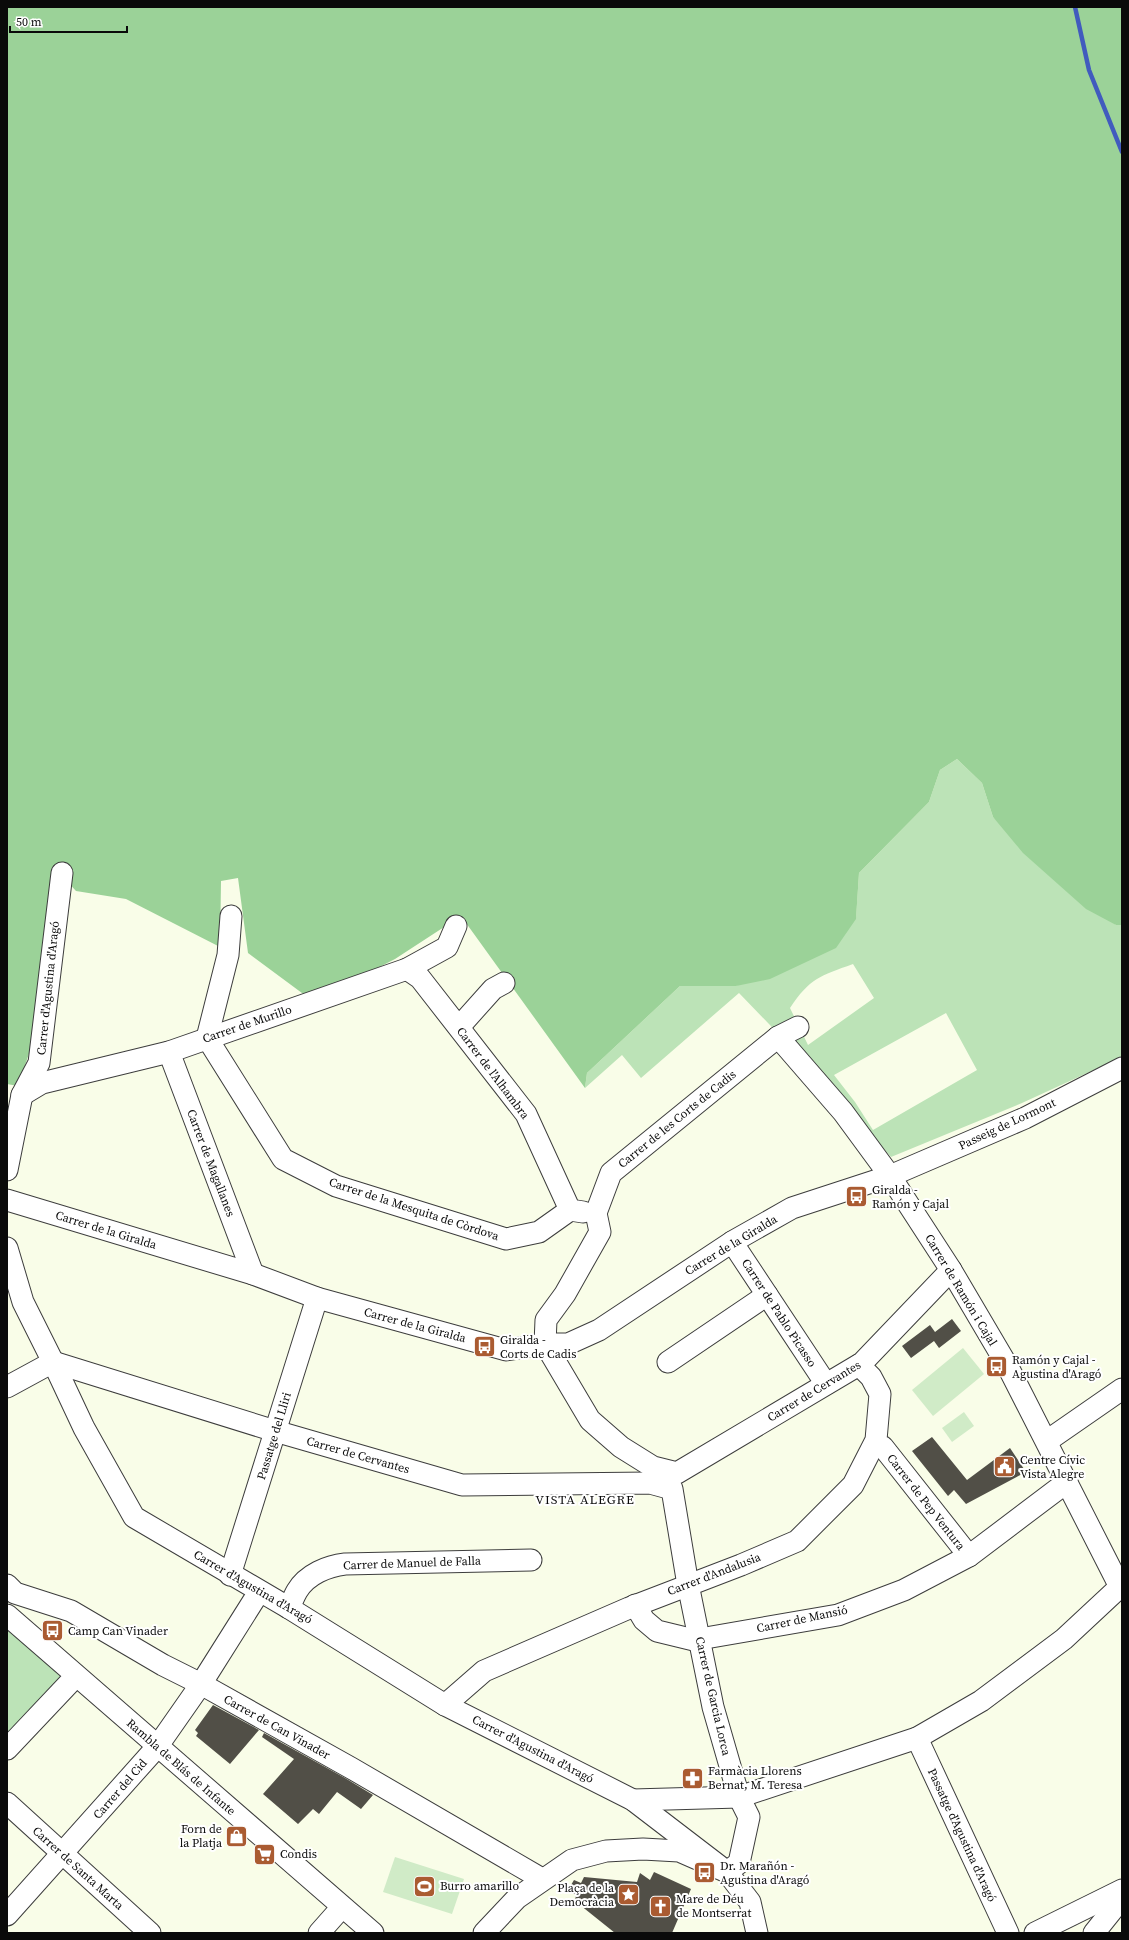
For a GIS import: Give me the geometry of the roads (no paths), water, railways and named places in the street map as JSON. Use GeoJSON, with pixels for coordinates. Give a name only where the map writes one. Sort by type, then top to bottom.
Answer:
{"type":"FeatureCollection","features":[{"type":"Feature","properties":{"kind":"street","name":"Carrer d'Agustina d'Aragó"},"geometry":{"type":"LineString","coordinates":[[7,1170],[14,1093],[39,1063],[62,873]]}},
{"type":"Feature","properties":{"kind":"street"},"geometry":{"type":"LineString","coordinates":[[207,1038],[228,956],[231,916]]}},
{"type":"Feature","properties":{"kind":"street","name":"Carrer de Murillo"},"geometry":{"type":"LineString","coordinates":[[14,1093],[42,1083],[169,1052],[407,970],[447,947],[456,926]]}},
{"type":"Feature","properties":{"kind":"street","name":"Carrer de l'Alhambra"},"geometry":{"type":"LineString","coordinates":[[407,970],[420,978],[526,1114],[570,1210]]}},
{"type":"Feature","properties":{"kind":"street"},"geometry":{"type":"LineString","coordinates":[[459,1027],[493,989],[504,983]]}},
{"type":"Feature","properties":{"kind":"street","name":"Carrer de les Corts de Cadis"},"geometry":{"type":"LineString","coordinates":[[596,1213],[612,1173],[778,1037],[798,1027]]}},
{"type":"Feature","properties":{"kind":"street","name":"Carrer de Ramón i Cajal"},"geometry":{"type":"LineString","coordinates":[[778,1037],[849,1107],[890,1176],[951,1270],[1007,1365],[1121,1586]]}},
{"type":"Feature","properties":{"kind":"street","name":"Carrer de la Mesquita de Còrdova"},"geometry":{"type":"LineString","coordinates":[[207,1038],[283,1159],[336,1186],[506,1239],[539,1232],[570,1210]]}},
{"type":"Feature","properties":{"kind":"street","name":"Carrer de Magallanes"},"geometry":{"type":"LineString","coordinates":[[169,1052],[253,1274]]}},
{"type":"Feature","properties":{"kind":"street","name":"Passeig de Lormont"},"geometry":{"type":"LineString","coordinates":[[890,1176],[1025,1118],[1122,1068]]}},
{"type":"Feature","properties":{"kind":"street","name":"Carrer de la Giralda"},"geometry":{"type":"LineString","coordinates":[[7,1200],[253,1274],[317,1298],[506,1350],[545,1344],[568,1344],[599,1330],[732,1242],[792,1208],[890,1176]]}},
{"type":"Feature","properties":{"kind":"street"},"geometry":{"type":"LineString","coordinates":[[570,1210],[596,1213],[600,1232],[565,1294],[546,1320],[545,1344],[590,1420],[621,1448],[674,1481]]}},
{"type":"Feature","properties":{"kind":"street","name":"Carrer de Pablo Picasso"},"geometry":{"type":"LineString","coordinates":[[732,1242],[826,1384]]}},
{"type":"Feature","properties":{"kind":"street","name":"Carrer d'Agustina d'Aragó"},"geometry":{"type":"LineString","coordinates":[[7,1248],[23,1302],[84,1428],[134,1517],[230,1575],[289,1608],[445,1705],[634,1800],[727,1872]]}},
{"type":"Feature","properties":{"kind":"street","name":"Carrer de Cervantes"},"geometry":{"type":"LineString","coordinates":[[53,1362],[275,1431],[462,1485],[650,1483],[674,1481],[858,1365],[951,1270]]}},
{"type":"Feature","properties":{"kind":"street"},"geometry":{"type":"LineString","coordinates":[[668,1362],[767,1295]]}},
{"type":"Feature","properties":{"kind":"street","name":"Passatge del Lliri"},"geometry":{"type":"LineString","coordinates":[[230,1575],[317,1298]]}},
{"type":"Feature","properties":{"kind":"street"},"geometry":{"type":"LineString","coordinates":[[7,1387],[53,1362]]}},
{"type":"Feature","properties":{"kind":"street","name":"Carrer d'Andalusia"},"geometry":{"type":"LineString","coordinates":[[445,1705],[484,1671],[635,1605],[689,1590],[797,1541],[853,1485],[876,1440],[880,1394],[871,1377],[858,1365]]}},
{"type":"Feature","properties":{"kind":"street"},"geometry":{"type":"LineString","coordinates":[[1047,1441],[1122,1389]]}},
{"type":"Feature","properties":{"kind":"street","name":"Carrer de Pep Ventura"},"geometry":{"type":"LineString","coordinates":[[883,1447],[969,1556]]}},
{"type":"Feature","properties":{"kind":"street","name":"Carrer de Garcia Lorca"},"geometry":{"type":"LineString","coordinates":[[674,1481],[689,1590],[713,1707],[739,1798]]}},
{"type":"Feature","properties":{"kind":"street","name":"Carrer de Mansió"},"geometry":{"type":"LineString","coordinates":[[635,1605],[644,1620],[657,1631],[694,1640],[838,1615],[904,1590],[969,1556],[1067,1482]]}},
{"type":"Feature","properties":{"kind":"street","name":"Carrer de Manuel de Falla"},"geometry":{"type":"LineString","coordinates":[[289,1608],[297,1590],[317,1572],[331,1566],[345,1564],[530,1560]]}},
{"type":"Feature","properties":{"kind":"street","name":"Carrer de Can Vinader"},"geometry":{"type":"LineString","coordinates":[[7,1585],[15,1593],[71,1611],[162,1665],[201,1684],[350,1768],[542,1880]]}},
{"type":"Feature","properties":{"kind":"street","name":"Carrer d'Agustina d'Aragó"},"geometry":{"type":"LineString","coordinates":[[634,1800],[739,1798],[917,1738],[981,1701],[1058,1644],[1121,1586]]}},
{"type":"Feature","properties":{"kind":"street","name":"Carrer del Cid"},"geometry":{"type":"LineString","coordinates":[[7,1915],[63,1854],[157,1746],[201,1684],[259,1592]]}},
{"type":"Feature","properties":{"kind":"street","name":"Rambla de Blás de Infante"},"geometry":{"type":"LineString","coordinates":[[7,1616],[373,1933]]}},
{"type":"Feature","properties":{"kind":"street"},"geometry":{"type":"LineString","coordinates":[[7,1748],[76,1676]]}},
{"type":"Feature","properties":{"kind":"street","name":"Passatge d'Agustina d'Aragó"},"geometry":{"type":"LineString","coordinates":[[917,1738],[1008,1933]]}},
{"type":"Feature","properties":{"kind":"street"},"geometry":{"type":"LineString","coordinates":[[727,1872],[739,1863],[749,1817],[739,1798]]}},
{"type":"Feature","properties":{"kind":"street"},"geometry":{"type":"LineString","coordinates":[[672,1830],[683,1799]]}},
{"type":"Feature","properties":{"kind":"street","name":"Carrer de Santa Marta"},"geometry":{"type":"LineString","coordinates":[[7,1803],[150,1933]]}},
{"type":"Feature","properties":{"kind":"street"},"geometry":{"type":"LineString","coordinates":[[484,1933],[517,1898],[572,1860],[606,1851],[643,1849],[679,1851],[727,1872],[750,1902],[757,1933]]}},
{"type":"Feature","properties":{"kind":"street"},"geometry":{"type":"LineString","coordinates":[[1035,1933],[1122,1890]]}},
{"type":"Feature","properties":{"kind":"street"},"geometry":{"type":"LineString","coordinates":[[1100,1930],[1122,1898]]}},
{"type":"Feature","properties":{"kind":"street"},"geometry":{"type":"LineString","coordinates":[[319,1933],[342,1907]]}},
{"type":"Feature","properties":{"kind":"waterway"},"geometry":{"type":"LineString","coordinates":[[1075,7],[1089,70],[1122,152]]}},
{"type":"Feature","properties":{"kind":"place","name":"Giralda - Ramón y Cajal"},"geometry":{"type":"Point","coordinates":[857,1197]}},
{"type":"Feature","properties":{"kind":"place","name":"Giralda - Corts de Cadis"},"geometry":{"type":"Point","coordinates":[484,1347]}},
{"type":"Feature","properties":{"kind":"place","name":"Ramón y Cajal - Agustina d'Aragó"},"geometry":{"type":"Point","coordinates":[996,1367]}},
{"type":"Feature","properties":{"kind":"place","name":"Centre Cívic Vista Alegre"},"geometry":{"type":"Point","coordinates":[1004,1467]}},
{"type":"Feature","properties":{"kind":"place","name":"Camp Can Vinader"},"geometry":{"type":"Point","coordinates":[53,1631]}},
{"type":"Feature","properties":{"kind":"place","name":"Farmàcia Llorens Bernat, M. Teresa"},"geometry":{"type":"Point","coordinates":[693,1778]}},
{"type":"Feature","properties":{"kind":"place","name":"Forn de la Platja"},"geometry":{"type":"Point","coordinates":[237,1836]}},
{"type":"Feature","properties":{"kind":"place","name":"Condis"},"geometry":{"type":"Point","coordinates":[265,1854]}},
{"type":"Feature","properties":{"kind":"place","name":"Dr. Marañón - Agustina d'Aragó"},"geometry":{"type":"Point","coordinates":[705,1873]}},
{"type":"Feature","properties":{"kind":"place","name":"Burro amarillo"},"geometry":{"type":"Point","coordinates":[424,1886]}},
{"type":"Feature","properties":{"kind":"place","name":"Plaça de la Democràcia"},"geometry":{"type":"Point","coordinates":[629,1895]}},
{"type":"Feature","properties":{"kind":"place","name":"Mare de Déu de Montserrat"},"geometry":{"type":"Point","coordinates":[660,1906]}},
{"type":"Feature","properties":{"kind":"district","name":"VISTA ALEGRE"},"geometry":{"type":"Point","coordinates":[585,1499]}}]}
